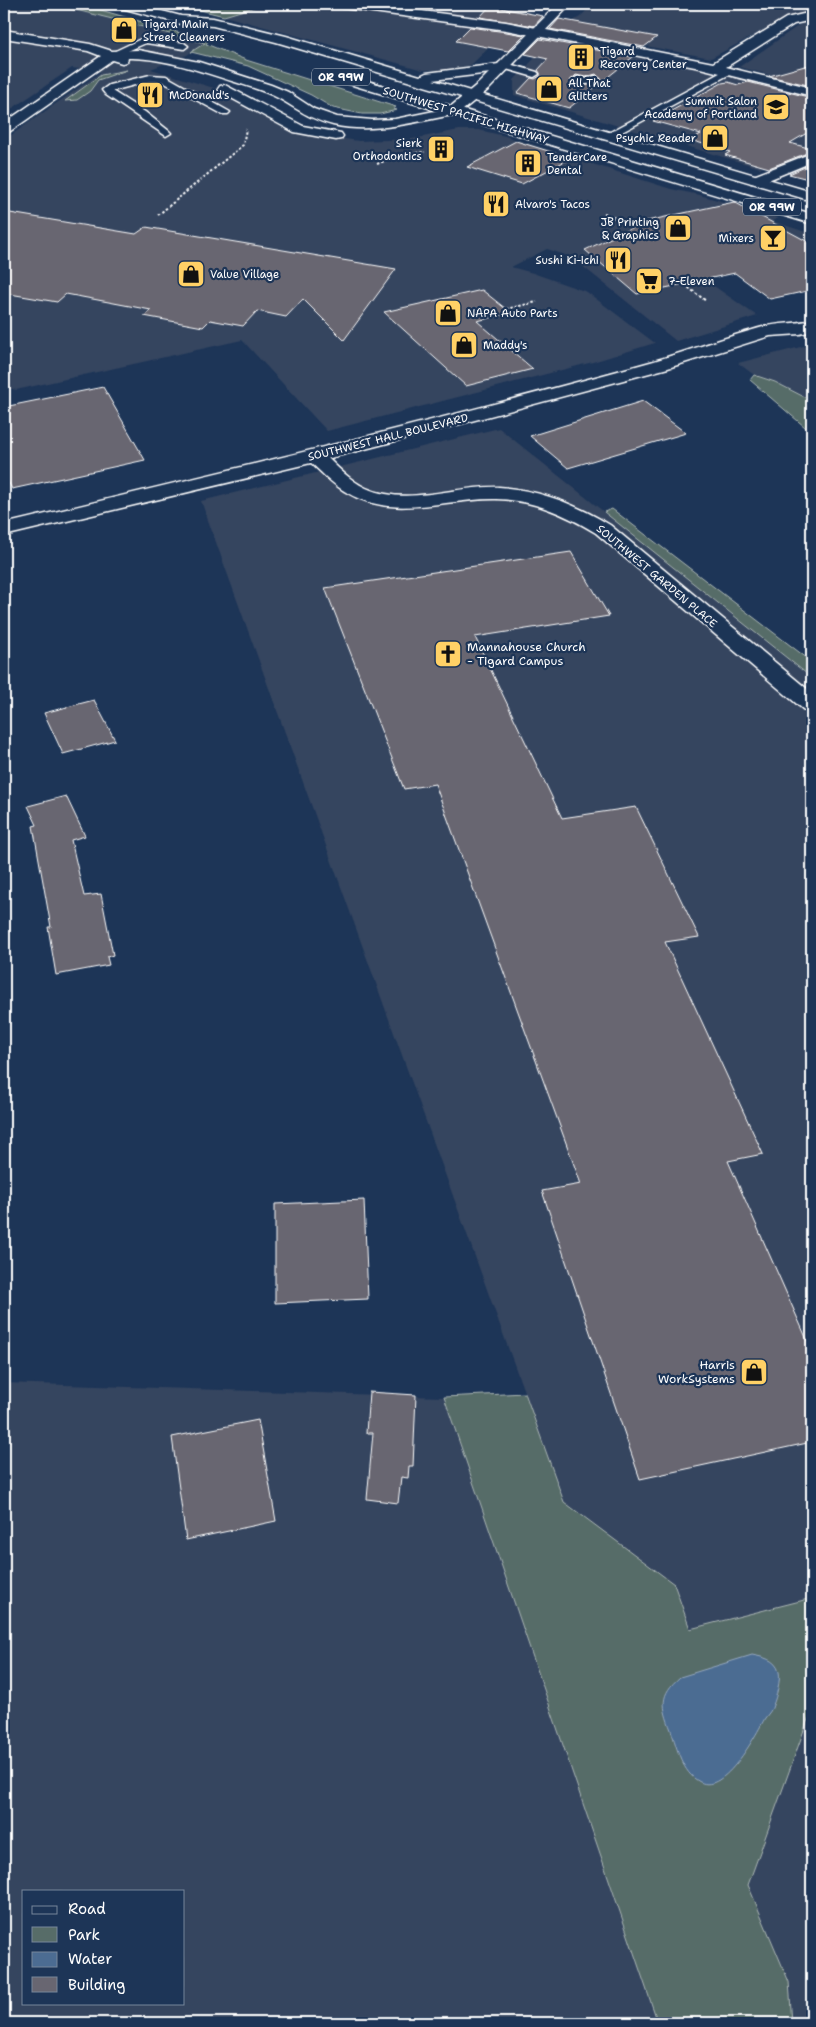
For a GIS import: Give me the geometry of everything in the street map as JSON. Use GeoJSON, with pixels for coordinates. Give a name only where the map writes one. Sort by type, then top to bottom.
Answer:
{"type":"FeatureCollection","features":[{"type":"Feature","properties":{"kind":"main road","name":"SOUTHWEST PACIFIC HIGHWAY"},"geometry":{"type":"LineString","coordinates":[[122,4],[181,20],[213,22],[281,39],[606,137],[812,196]]}},
{"type":"Feature","properties":{"kind":"main road"},"geometry":{"type":"LineString","coordinates":[[343,4],[506,26],[716,67],[812,92]]}},
{"type":"Feature","properties":{"kind":"main road"},"geometry":{"type":"LineString","coordinates":[[4,129],[111,55],[138,54],[199,66],[266,88],[283,95],[314,114],[334,121],[372,124],[395,123],[453,111],[472,97],[565,4]]}},
{"type":"Feature","properties":{"kind":"main road"},"geometry":{"type":"LineString","coordinates":[[716,67],[790,21],[812,16]]}},
{"type":"Feature","properties":{"kind":"main road","name":"SOUTHWEST PACIFIC HIGHWAY"},"geometry":{"type":"LineString","coordinates":[[181,20],[193,30],[209,35]]}},
{"type":"Feature","properties":{"kind":"main road"},"geometry":{"type":"LineString","coordinates":[[4,34],[90,48],[126,61],[166,69],[218,86],[256,104],[299,128],[331,135],[380,136],[425,131],[449,123],[453,111]]}},
{"type":"Feature","properties":{"kind":"main road"},"geometry":{"type":"LineString","coordinates":[[411,78],[501,67]]}},
{"type":"Feature","properties":{"kind":"main road","name":"SOUTHWEST PACIFIC HIGHWAY"},"geometry":{"type":"LineString","coordinates":[[327,72],[812,219]]}},
{"type":"Feature","properties":{"kind":"main road"},"geometry":{"type":"LineString","coordinates":[[756,180],[812,157]]}},
{"type":"Feature","properties":{"kind":"main road","name":"SOUTHWEST HALL BOULEVARD"},"geometry":{"type":"LineString","coordinates":[[768,331],[777,316],[786,314]]}},
{"type":"Feature","properties":{"kind":"main road","name":"SOUTHWEST HALL BOULEVARD"},"geometry":{"type":"LineString","coordinates":[[4,530],[315,456],[593,384],[768,331],[800,329],[812,326]]}},
{"type":"Feature","properties":{"kind":"main road","name":"SOUTHWEST GARDEN PLACE"},"geometry":{"type":"LineString","coordinates":[[315,456],[339,478],[359,492],[380,499],[400,502],[481,493],[506,493],[529,496],[556,504],[580,515],[603,529],[812,705]]}},
{"type":"Feature","properties":{"kind":"lane"},"geometry":{"type":"LineString","coordinates":[[111,55],[145,40],[184,46]]}},
{"type":"Feature","properties":{"kind":"lane"},"geometry":{"type":"LineString","coordinates":[[501,67],[534,74]]}},
{"type":"Feature","properties":{"kind":"lane"},"geometry":{"type":"LineString","coordinates":[[606,137],[729,71]]}},
{"type":"Feature","properties":{"kind":"lane"},"geometry":{"type":"LineString","coordinates":[[166,133],[142,114],[109,93],[108,90],[112,87],[150,78],[163,78],[225,112]]}},
{"type":"Feature","properties":{"kind":"lane"},"geometry":{"type":"LineString","coordinates":[[577,80],[586,82],[595,79]]}},
{"type":"Feature","properties":{"kind":"path"},"geometry":{"type":"LineString","coordinates":[[158,215],[243,145],[246,129],[280,119]]}},
{"type":"Feature","properties":{"kind":"path"},"geometry":{"type":"LineString","coordinates":[[377,164],[390,157],[415,151],[425,152]]}},
{"type":"Feature","properties":{"kind":"path"},"geometry":{"type":"LineString","coordinates":[[604,213],[626,223]]}},
{"type":"Feature","properties":{"kind":"path"},"geometry":{"type":"LineString","coordinates":[[685,285],[706,301]]}},
{"type":"Feature","properties":{"kind":"path"},"geometry":{"type":"LineString","coordinates":[[506,309],[537,302]]}},
{"type":"Feature","properties":{"kind":"shaded area"},"geometry":{"type":"Polygon","coordinates":[[[4,4],[31,4],[48,8],[54,7],[79,11],[206,43],[187,55],[151,69],[214,88],[236,98],[273,122],[302,133],[359,141],[412,139],[459,130],[479,130],[505,136],[671,189],[700,195],[779,218],[772,221],[812,234],[812,261],[668,254],[757,316],[676,341],[571,257],[547,249],[511,267],[587,292],[655,343],[593,362],[327,431],[242,340],[16,390],[4,387],[4,140],[101,72],[72,68],[4,114],[4,4]]]}},
{"type":"Feature","properties":{"kind":"shaded area"},"geometry":{"type":"Polygon","coordinates":[[[264,4],[318,4],[499,31],[501,36],[471,65],[453,70],[423,70],[224,16],[264,4]]]}},
{"type":"Feature","properties":{"kind":"shaded area"},"geometry":{"type":"Polygon","coordinates":[[[390,4],[535,4],[516,19],[507,21],[390,4]]]}},
{"type":"Feature","properties":{"kind":"shaded area"},"geometry":{"type":"Polygon","coordinates":[[[587,4],[812,4],[812,14],[789,17],[711,58],[574,33],[562,27],[580,17],[592,5],[587,4]]]}},
{"type":"Feature","properties":{"kind":"shaded area"},"geometry":{"type":"Polygon","coordinates":[[[812,22],[812,86],[739,67],[802,23],[812,22]]]}},
{"type":"Feature","properties":{"kind":"shaded area"},"geometry":{"type":"Polygon","coordinates":[[[554,44],[703,69],[812,98],[812,146],[760,168],[514,95],[514,80],[547,45],[554,44]]]}},
{"type":"Feature","properties":{"kind":"shaded area"},"geometry":{"type":"Polygon","coordinates":[[[812,344],[812,401],[775,382],[754,375],[738,363],[812,344]]]}},
{"type":"Feature","properties":{"kind":"shaded area"},"geometry":{"type":"Polygon","coordinates":[[[499,428],[812,678],[812,2023],[753,2023],[201,501],[499,428]]]}},
{"type":"Feature","properties":{"kind":"shaded area"},"geometry":{"type":"Polygon","coordinates":[[[4,1383],[444,1397],[658,2023],[4,2023],[4,1383]]]}},
{"type":"Feature","properties":{"kind":"green space"},"geometry":{"type":"Polygon","coordinates":[[[31,4],[80,4],[208,41],[206,44],[246,60],[396,107],[393,109],[397,110],[380,114],[362,114],[333,108],[311,95],[248,66],[191,52],[205,43],[80,11],[31,4]]]}},
{"type":"Feature","properties":{"kind":"green space"},"geometry":{"type":"Polygon","coordinates":[[[176,4],[264,4],[224,16],[176,4]]]}},
{"type":"Feature","properties":{"kind":"green space"},"geometry":{"type":"Polygon","coordinates":[[[127,70],[98,80],[90,91],[77,100],[65,101],[101,75],[127,70]]]}},
{"type":"Feature","properties":{"kind":"green space"},"geometry":{"type":"Polygon","coordinates":[[[754,375],[775,382],[812,401],[812,433],[750,380],[754,375]]]}},
{"type":"Feature","properties":{"kind":"green space"},"geometry":{"type":"Polygon","coordinates":[[[612,509],[812,662],[812,678],[604,512],[612,509]]]}},
{"type":"Feature","properties":{"kind":"green space"},"geometry":{"type":"Polygon","coordinates":[[[525,1393],[564,1502],[674,1584],[690,1629],[812,1598],[812,1708],[748,1885],[789,1982],[792,2023],[658,2023],[444,1397],[525,1393]]]}},
{"type":"Feature","properties":{"kind":"water"},"geometry":{"type":"Polygon","coordinates":[[[752,1655],[772,1661],[779,1672],[777,1693],[770,1712],[747,1749],[729,1772],[719,1780],[709,1784],[700,1782],[689,1773],[678,1752],[664,1707],[668,1690],[680,1677],[752,1655]]]}},
{"type":"Feature","properties":{"kind":"building"},"geometry":{"type":"Polygon","coordinates":[[[490,6],[543,16],[534,26],[480,17],[490,6]]]}},
{"type":"Feature","properties":{"kind":"building"},"geometry":{"type":"Polygon","coordinates":[[[559,19],[657,37],[644,47],[550,29],[559,19]]]}},
{"type":"Feature","properties":{"kind":"building"},"geometry":{"type":"Polygon","coordinates":[[[470,27],[524,35],[508,51],[456,41],[470,27]]]}},
{"type":"Feature","properties":{"kind":"building"},"geometry":{"type":"Polygon","coordinates":[[[540,39],[633,57],[569,108],[517,93],[531,78],[535,79],[540,76],[538,70],[548,59],[525,54],[540,39]],[[596,74],[586,77],[576,75],[570,81],[578,85],[590,85],[602,80],[596,74]]]}},
{"type":"Feature","properties":{"kind":"building"},"geometry":{"type":"Polygon","coordinates":[[[812,64],[812,86],[769,76],[812,64]]]}},
{"type":"Feature","properties":{"kind":"building"},"geometry":{"type":"Polygon","coordinates":[[[728,82],[738,85],[748,82],[812,98],[812,130],[790,143],[812,149],[812,151],[769,168],[725,155],[730,152],[690,140],[701,134],[653,121],[722,83],[728,82]]]}},
{"type":"Feature","properties":{"kind":"building","name":"TenderCare Dental"},"geometry":{"type":"Polygon","coordinates":[[[516,141],[571,158],[522,184],[467,167],[516,141]]]}},
{"type":"Feature","properties":{"kind":"building"},"geometry":{"type":"Polygon","coordinates":[[[812,164],[812,180],[789,174],[812,164]]]}},
{"type":"Feature","properties":{"kind":"building"},"geometry":{"type":"Polygon","coordinates":[[[734,202],[812,244],[812,290],[770,299],[735,273],[637,294],[585,250],[647,221],[734,202]]]}},
{"type":"Feature","properties":{"kind":"building"},"geometry":{"type":"Polygon","coordinates":[[[4,212],[136,234],[146,227],[396,269],[344,340],[303,299],[286,317],[257,311],[243,326],[210,320],[203,327],[144,316],[151,310],[66,294],[57,302],[4,293],[4,212]]]}},
{"type":"Feature","properties":{"kind":"building"},"geometry":{"type":"Polygon","coordinates":[[[482,290],[511,313],[477,321],[533,369],[466,386],[384,312],[482,290]]]}},
{"type":"Feature","properties":{"kind":"building"},"geometry":{"type":"Polygon","coordinates":[[[103,387],[145,460],[12,489],[4,474],[4,407],[103,387]]]}},
{"type":"Feature","properties":{"kind":"building"},"geometry":{"type":"Polygon","coordinates":[[[643,401],[686,433],[568,468],[530,436],[643,401]]]}},
{"type":"Feature","properties":{"kind":"building"},"geometry":{"type":"Polygon","coordinates":[[[571,552],[609,616],[475,637],[562,818],[636,807],[699,937],[665,942],[763,1154],[728,1161],[812,1351],[812,1442],[640,1479],[542,1191],[581,1184],[435,784],[404,789],[325,588],[571,552]]]}},
{"type":"Feature","properties":{"kind":"building"},"geometry":{"type":"Polygon","coordinates":[[[94,700],[115,740],[63,754],[44,713],[94,700]]]}},
{"type":"Feature","properties":{"kind":"building"},"geometry":{"type":"Polygon","coordinates":[[[66,796],[85,836],[71,840],[84,896],[101,894],[113,955],[107,957],[109,965],[56,975],[48,927],[51,927],[33,826],[37,825],[28,806],[66,796]]]}},
{"type":"Feature","properties":{"kind":"building"},"geometry":{"type":"Polygon","coordinates":[[[364,1200],[368,1299],[275,1303],[275,1204],[364,1200]]]}},
{"type":"Feature","properties":{"kind":"building"},"geometry":{"type":"Polygon","coordinates":[[[369,1392],[416,1395],[413,1466],[409,1466],[408,1478],[401,1477],[398,1503],[367,1499],[373,1433],[366,1433],[369,1392]]]}},
{"type":"Feature","properties":{"kind":"building"},"geometry":{"type":"Polygon","coordinates":[[[258,1420],[276,1521],[186,1540],[172,1437],[258,1420]]]}},
{"type":"Feature","properties":{"kind":"place","name":"Tigard Main Street Cleaners"},"geometry":{"type":"Point","coordinates":[124,30]}},
{"type":"Feature","properties":{"kind":"place","name":"Tigard Recovery Center"},"geometry":{"type":"Point","coordinates":[581,57]}},
{"type":"Feature","properties":{"kind":"place","name":"All That Glitters"},"geometry":{"type":"Point","coordinates":[549,89]}},
{"type":"Feature","properties":{"kind":"place","name":"McDonald's"},"geometry":{"type":"Point","coordinates":[150,95]}},
{"type":"Feature","properties":{"kind":"place","name":"Summit Salon Academy of Portland"},"geometry":{"type":"Point","coordinates":[776,107]}},
{"type":"Feature","properties":{"kind":"place","name":"Psychic Reader"},"geometry":{"type":"Point","coordinates":[715,138]}},
{"type":"Feature","properties":{"kind":"place","name":"Sierk Orthodontics"},"geometry":{"type":"Point","coordinates":[441,149]}},
{"type":"Feature","properties":{"kind":"place","name":"TenderCare Dental"},"geometry":{"type":"Point","coordinates":[528,163]}},
{"type":"Feature","properties":{"kind":"place","name":"Alvaro's Tacos"},"geometry":{"type":"Point","coordinates":[496,204]}},
{"type":"Feature","properties":{"kind":"place","name":"JB Printing & Graphics"},"geometry":{"type":"Point","coordinates":[678,228]}},
{"type":"Feature","properties":{"kind":"place","name":"Mixers"},"geometry":{"type":"Point","coordinates":[773,238]}},
{"type":"Feature","properties":{"kind":"place","name":"Sushi Ki-ichi"},"geometry":{"type":"Point","coordinates":[618,260]}},
{"type":"Feature","properties":{"kind":"place","name":"Value Village"},"geometry":{"type":"Point","coordinates":[191,274]}},
{"type":"Feature","properties":{"kind":"place","name":"7-Eleven"},"geometry":{"type":"Point","coordinates":[649,281]}},
{"type":"Feature","properties":{"kind":"place","name":"NAPA Auto Parts"},"geometry":{"type":"Point","coordinates":[448,313]}},
{"type":"Feature","properties":{"kind":"place","name":"Maddy's"},"geometry":{"type":"Point","coordinates":[464,345]}},
{"type":"Feature","properties":{"kind":"place","name":"Mannahouse Church - Tigard Campus"},"geometry":{"type":"Point","coordinates":[448,654]}},
{"type":"Feature","properties":{"kind":"place","name":"Harris WorkSystems"},"geometry":{"type":"Point","coordinates":[754,1372]}}]}
